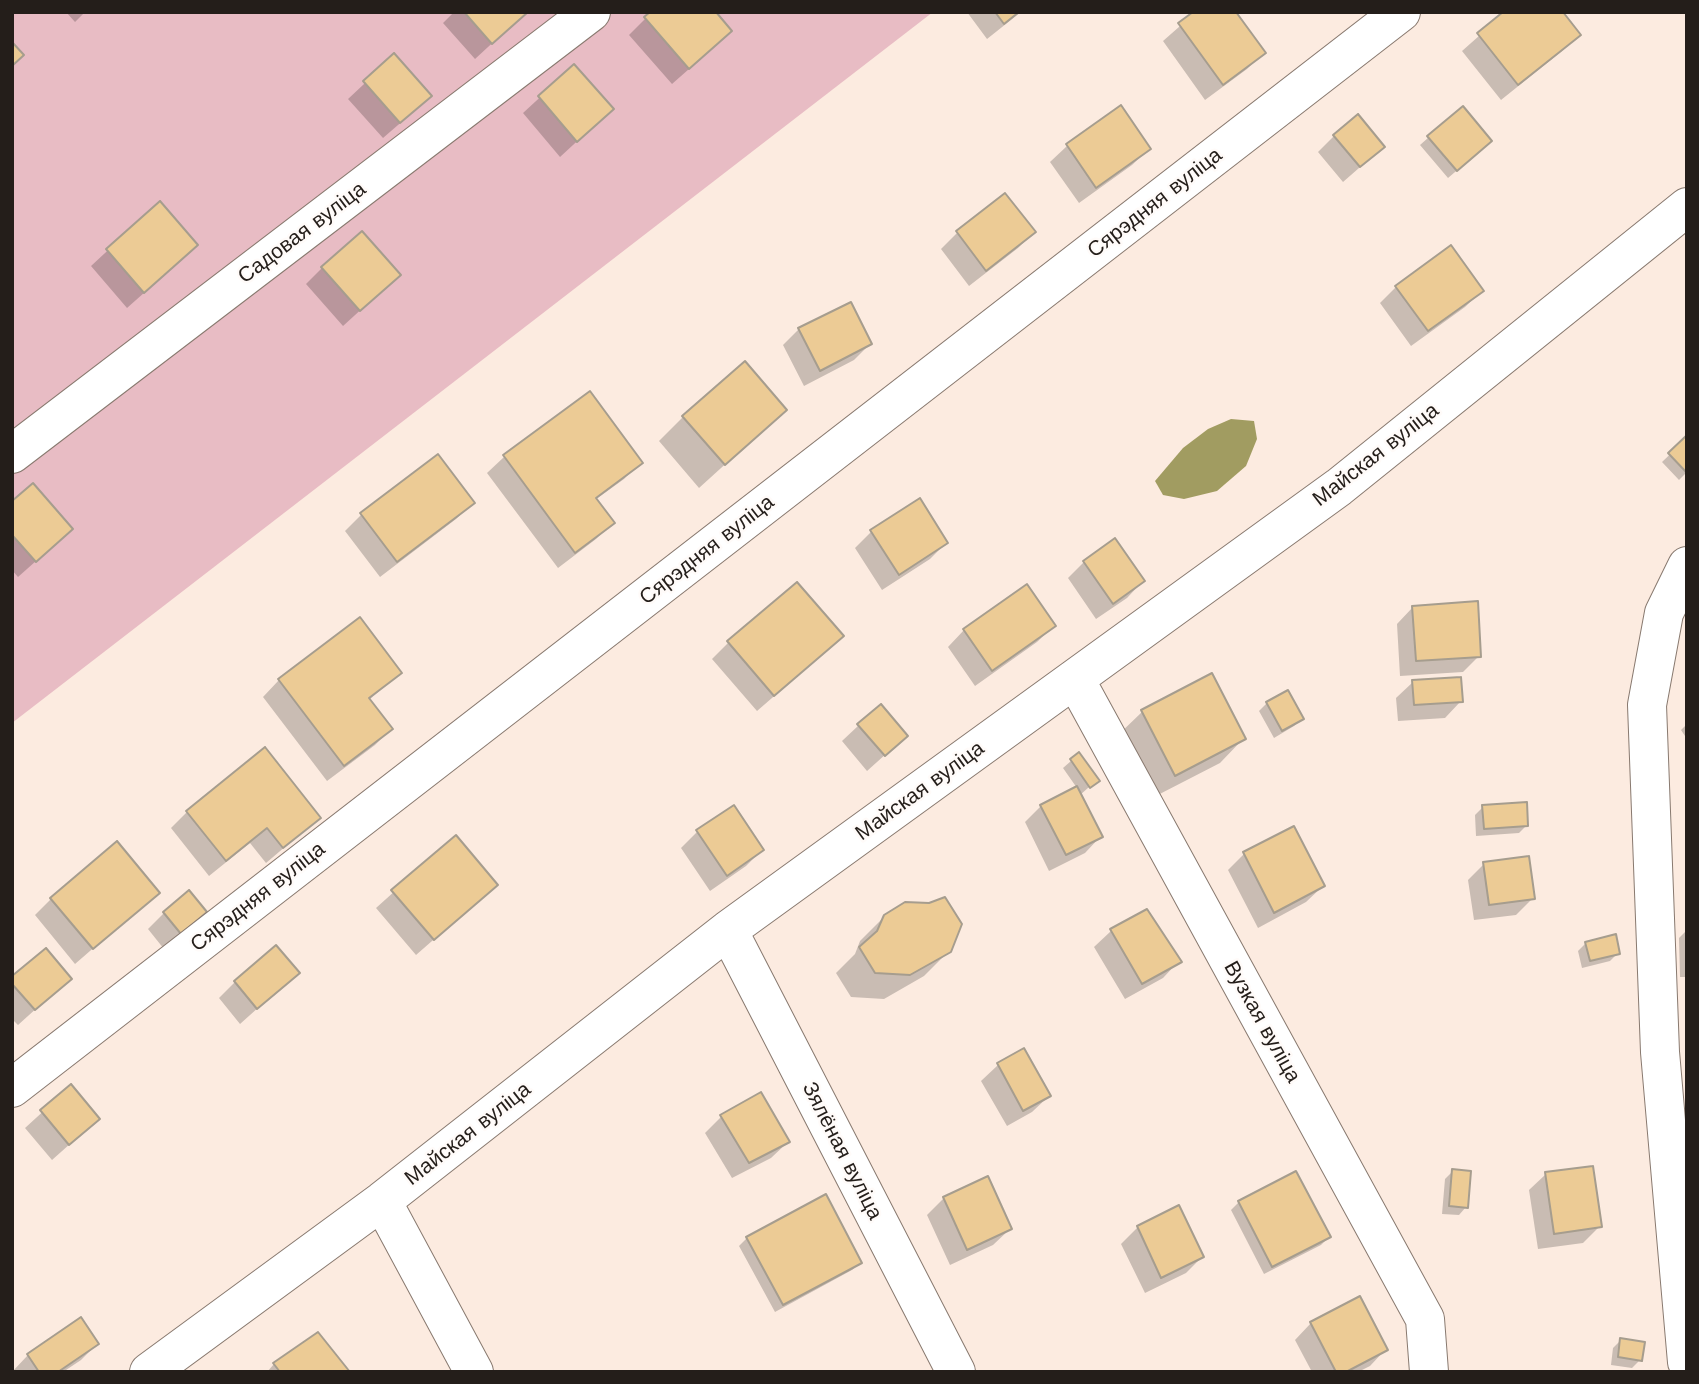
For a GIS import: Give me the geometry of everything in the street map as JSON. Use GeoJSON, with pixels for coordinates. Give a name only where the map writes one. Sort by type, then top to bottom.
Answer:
{"type":"FeatureCollection","features":[{"type":"Feature","properties":{"kind":"street","name":"Садовая вуліца"},"geometry":{"type":"LineString","coordinates":[[12,454],[591,12]]}},
{"type":"Feature","properties":{"kind":"street","name":"Сярэдняя вуліца"},"geometry":{"type":"LineString","coordinates":[[12,1088],[1401,12]]}},
{"type":"Feature","properties":{"kind":"street","name":"Майская вуліца"},"geometry":{"type":"LineString","coordinates":[[149,1372],[382,1202],[728,930],[1339,487],[1687,207]]}},
{"type":"Feature","properties":{"kind":"street"},"geometry":{"type":"LineString","coordinates":[[1687,566],[1664,613],[1647,705],[1674,1042],[1687,1362]]}},
{"type":"Feature","properties":{"kind":"street","name":"Вузкая вуліца"},"geometry":{"type":"LineString","coordinates":[[1075,679],[1425,1319],[1429,1372]]}},
{"type":"Feature","properties":{"kind":"street","name":"Зялёная вуліца"},"geometry":{"type":"LineString","coordinates":[[728,930],[956,1372]]}},
{"type":"Feature","properties":{"kind":"street"},"geometry":{"type":"LineString","coordinates":[[382,1202],[474,1372]]}},
{"type":"Feature","properties":{"kind":"shaded area"},"geometry":{"type":"Polygon","coordinates":[[[12,12],[933,12],[12,723],[12,12]]]}},
{"type":"Feature","properties":{"kind":"shaded area"},"geometry":{"type":"Polygon","coordinates":[[[1231,419],[1254,421],[1257,439],[1246,466],[1217,491],[1184,499],[1163,495],[1155,481],[1183,448],[1208,429],[1231,419]]]}},
{"type":"Feature","properties":{"kind":"building"},"geometry":{"type":"Polygon","coordinates":[[[464,12],[528,12],[492,44],[464,12]]]}},
{"type":"Feature","properties":{"kind":"building"},"geometry":{"type":"Polygon","coordinates":[[[650,12],[716,12],[732,31],[689,69],[644,17],[650,12]]]}},
{"type":"Feature","properties":{"kind":"building"},"geometry":{"type":"Polygon","coordinates":[[[995,12],[1019,12],[1004,24],[995,12]]]}},
{"type":"Feature","properties":{"kind":"building"},"geometry":{"type":"Polygon","coordinates":[[[1193,12],[1236,12],[1266,53],[1223,85],[1178,23],[1193,12]]]}},
{"type":"Feature","properties":{"kind":"building"},"geometry":{"type":"Polygon","coordinates":[[[1503,12],[1563,12],[1581,35],[1518,85],[1477,33],[1503,12]]]}},
{"type":"Feature","properties":{"kind":"building"},"geometry":{"type":"Polygon","coordinates":[[[12,42],[24,55],[12,66],[12,42]]]}},
{"type":"Feature","properties":{"kind":"building"},"geometry":{"type":"Polygon","coordinates":[[[394,53],[432,96],[400,123],[363,81],[394,53]]]}},
{"type":"Feature","properties":{"kind":"building"},"geometry":{"type":"Polygon","coordinates":[[[574,64],[614,109],[577,142],[538,96],[574,64]]]}},
{"type":"Feature","properties":{"kind":"building"},"geometry":{"type":"Polygon","coordinates":[[[1121,105],[1151,149],[1096,188],[1066,144],[1121,105]]]}},
{"type":"Feature","properties":{"kind":"building"},"geometry":{"type":"Polygon","coordinates":[[[1463,106],[1492,141],[1457,171],[1427,136],[1463,106]]]}},
{"type":"Feature","properties":{"kind":"building"},"geometry":{"type":"Polygon","coordinates":[[[1358,114],[1385,147],[1360,167],[1333,135],[1358,114]]]}},
{"type":"Feature","properties":{"kind":"building"},"geometry":{"type":"Polygon","coordinates":[[[1005,193],[1036,232],[986,271],[956,231],[1005,193]]]}},
{"type":"Feature","properties":{"kind":"building"},"geometry":{"type":"Polygon","coordinates":[[[160,201],[198,245],[144,293],[106,249],[160,201]]]}},
{"type":"Feature","properties":{"kind":"building"},"geometry":{"type":"Polygon","coordinates":[[[362,231],[401,275],[360,311],[321,267],[362,231]]]}},
{"type":"Feature","properties":{"kind":"building"},"geometry":{"type":"Polygon","coordinates":[[[1451,245],[1484,291],[1428,331],[1395,286],[1451,245]]]}},
{"type":"Feature","properties":{"kind":"building"},"geometry":{"type":"Polygon","coordinates":[[[851,302],[872,344],[820,371],[798,328],[851,302]]]}},
{"type":"Feature","properties":{"kind":"building"},"geometry":{"type":"Polygon","coordinates":[[[745,361],[787,410],[725,465],[682,416],[745,361]]]}},
{"type":"Feature","properties":{"kind":"building"},"geometry":{"type":"Polygon","coordinates":[[[590,391],[643,463],[596,498],[615,523],[575,553],[503,455],[590,391]]]}},
{"type":"Feature","properties":{"kind":"building"},"geometry":{"type":"Polygon","coordinates":[[[1687,435],[1687,473],[1668,453],[1687,435]]]}},
{"type":"Feature","properties":{"kind":"building"},"geometry":{"type":"Polygon","coordinates":[[[438,454],[475,503],[397,562],[360,513],[438,454]]]}},
{"type":"Feature","properties":{"kind":"building"},"geometry":{"type":"Polygon","coordinates":[[[33,483],[73,529],[36,562],[12,535],[12,501],[33,483]]]}},
{"type":"Feature","properties":{"kind":"building"},"geometry":{"type":"Polygon","coordinates":[[[920,498],[948,543],[899,575],[870,530],[920,498]]]}},
{"type":"Feature","properties":{"kind":"building"},"geometry":{"type":"Polygon","coordinates":[[[1115,538],[1145,581],[1113,604],[1083,561],[1115,538]]]}},
{"type":"Feature","properties":{"kind":"building"},"geometry":{"type":"Polygon","coordinates":[[[797,582],[844,636],[774,696],[727,641],[797,582]]]}},
{"type":"Feature","properties":{"kind":"building"},"geometry":{"type":"Polygon","coordinates":[[[1027,584],[1056,626],[992,671],[963,629],[1027,584]]]}},
{"type":"Feature","properties":{"kind":"building"},"geometry":{"type":"Polygon","coordinates":[[[1478,601],[1481,657],[1416,661],[1412,606],[1478,601]]]}},
{"type":"Feature","properties":{"kind":"building"},"geometry":{"type":"Polygon","coordinates":[[[360,617],[402,673],[369,698],[393,729],[344,766],[278,679],[360,617]]]}},
{"type":"Feature","properties":{"kind":"building"},"geometry":{"type":"Polygon","coordinates":[[[1212,673],[1246,739],[1175,776],[1141,710],[1212,673]]]}},
{"type":"Feature","properties":{"kind":"building"},"geometry":{"type":"Polygon","coordinates":[[[1461,677],[1463,702],[1414,705],[1412,680],[1461,677]]]}},
{"type":"Feature","properties":{"kind":"building"},"geometry":{"type":"Polygon","coordinates":[[[1288,690],[1304,719],[1282,731],[1266,702],[1288,690]]]}},
{"type":"Feature","properties":{"kind":"building"},"geometry":{"type":"Polygon","coordinates":[[[881,704],[908,736],[885,756],[857,724],[881,704]]]}},
{"type":"Feature","properties":{"kind":"building"},"geometry":{"type":"Polygon","coordinates":[[[265,747],[321,818],[283,848],[267,828],[226,861],[186,811],[265,747]]]}},
{"type":"Feature","properties":{"kind":"building"},"geometry":{"type":"Polygon","coordinates":[[[1079,752],[1100,781],[1090,788],[1070,759],[1079,752]]]}},
{"type":"Feature","properties":{"kind":"building"},"geometry":{"type":"Polygon","coordinates":[[[1077,786],[1103,837],[1066,855],[1040,805],[1077,786]]]}},
{"type":"Feature","properties":{"kind":"building"},"geometry":{"type":"Polygon","coordinates":[[[1527,802],[1528,826],[1484,829],[1482,805],[1527,802]]]}},
{"type":"Feature","properties":{"kind":"building"},"geometry":{"type":"Polygon","coordinates":[[[734,805],[764,850],[727,876],[696,830],[734,805]]]}},
{"type":"Feature","properties":{"kind":"building"},"geometry":{"type":"Polygon","coordinates":[[[1294,826],[1325,886],[1274,913],[1243,852],[1294,826]]]}},
{"type":"Feature","properties":{"kind":"building"},"geometry":{"type":"Polygon","coordinates":[[[456,835],[498,885],[434,940],[391,890],[456,835]]]}},
{"type":"Feature","properties":{"kind":"building"},"geometry":{"type":"Polygon","coordinates":[[[117,841],[160,893],[93,949],[50,898],[117,841]]]}},
{"type":"Feature","properties":{"kind":"building"},"geometry":{"type":"Polygon","coordinates":[[[1529,856],[1535,899],[1489,905],[1483,862],[1529,856]]]}},
{"type":"Feature","properties":{"kind":"building"},"geometry":{"type":"Polygon","coordinates":[[[189,890],[207,912],[181,934],[163,912],[189,890]]]}},
{"type":"Feature","properties":{"kind":"building"},"geometry":{"type":"Polygon","coordinates":[[[945,897],[962,924],[951,952],[910,975],[875,973],[859,947],[877,931],[884,915],[905,902],[929,903],[945,897]]]}},
{"type":"Feature","properties":{"kind":"building"},"geometry":{"type":"Polygon","coordinates":[[[1147,909],[1182,962],[1142,984],[1110,929],[1147,909]]]}},
{"type":"Feature","properties":{"kind":"building"},"geometry":{"type":"Polygon","coordinates":[[[1616,934],[1620,954],[1590,961],[1585,942],[1616,934]]]}},
{"type":"Feature","properties":{"kind":"building"},"geometry":{"type":"Polygon","coordinates":[[[276,945],[300,973],[257,1009],[234,981],[276,945]]]}},
{"type":"Feature","properties":{"kind":"building"},"geometry":{"type":"Polygon","coordinates":[[[46,948],[72,979],[35,1010],[12,984],[12,976],[46,948]]]}},
{"type":"Feature","properties":{"kind":"building"},"geometry":{"type":"Polygon","coordinates":[[[1024,1048],[1051,1096],[1023,1111],[997,1063],[1024,1048]]]}},
{"type":"Feature","properties":{"kind":"building"},"geometry":{"type":"Polygon","coordinates":[[[71,1084],[100,1119],[69,1145],[40,1110],[71,1084]]]}},
{"type":"Feature","properties":{"kind":"building"},"geometry":{"type":"Polygon","coordinates":[[[761,1092],[790,1142],[749,1163],[720,1115],[761,1092]]]}},
{"type":"Feature","properties":{"kind":"building"},"geometry":{"type":"Polygon","coordinates":[[[1593,1166],[1602,1227],[1554,1234],[1545,1172],[1593,1166]]]}},
{"type":"Feature","properties":{"kind":"building"},"geometry":{"type":"Polygon","coordinates":[[[1452,1169],[1471,1171],[1468,1208],[1449,1206],[1452,1169]]]}},
{"type":"Feature","properties":{"kind":"building"},"geometry":{"type":"Polygon","coordinates":[[[1296,1171],[1331,1237],[1272,1267],[1238,1201],[1296,1171]]]}},
{"type":"Feature","properties":{"kind":"building"},"geometry":{"type":"Polygon","coordinates":[[[988,1176],[1012,1229],[967,1250],[943,1197],[988,1176]]]}},
{"type":"Feature","properties":{"kind":"building"},"geometry":{"type":"Polygon","coordinates":[[[826,1194],[862,1263],[783,1305],[746,1237],[826,1194]]]}},
{"type":"Feature","properties":{"kind":"building"},"geometry":{"type":"Polygon","coordinates":[[[1179,1205],[1204,1257],[1161,1278],[1137,1226],[1179,1205]]]}},
{"type":"Feature","properties":{"kind":"building"},"geometry":{"type":"Polygon","coordinates":[[[1360,1296],[1388,1350],[1346,1372],[1336,1372],[1310,1322],[1360,1296]]]}},
{"type":"Feature","properties":{"kind":"building"},"geometry":{"type":"Polygon","coordinates":[[[81,1317],[99,1344],[58,1372],[39,1372],[27,1354],[81,1317]]]}},
{"type":"Feature","properties":{"kind":"building"},"geometry":{"type":"Polygon","coordinates":[[[318,1332],[350,1372],[280,1372],[273,1363],[318,1332]]]}},
{"type":"Feature","properties":{"kind":"building"},"geometry":{"type":"Polygon","coordinates":[[[1620,1338],[1645,1342],[1642,1361],[1618,1357],[1620,1338]]]}}]}
